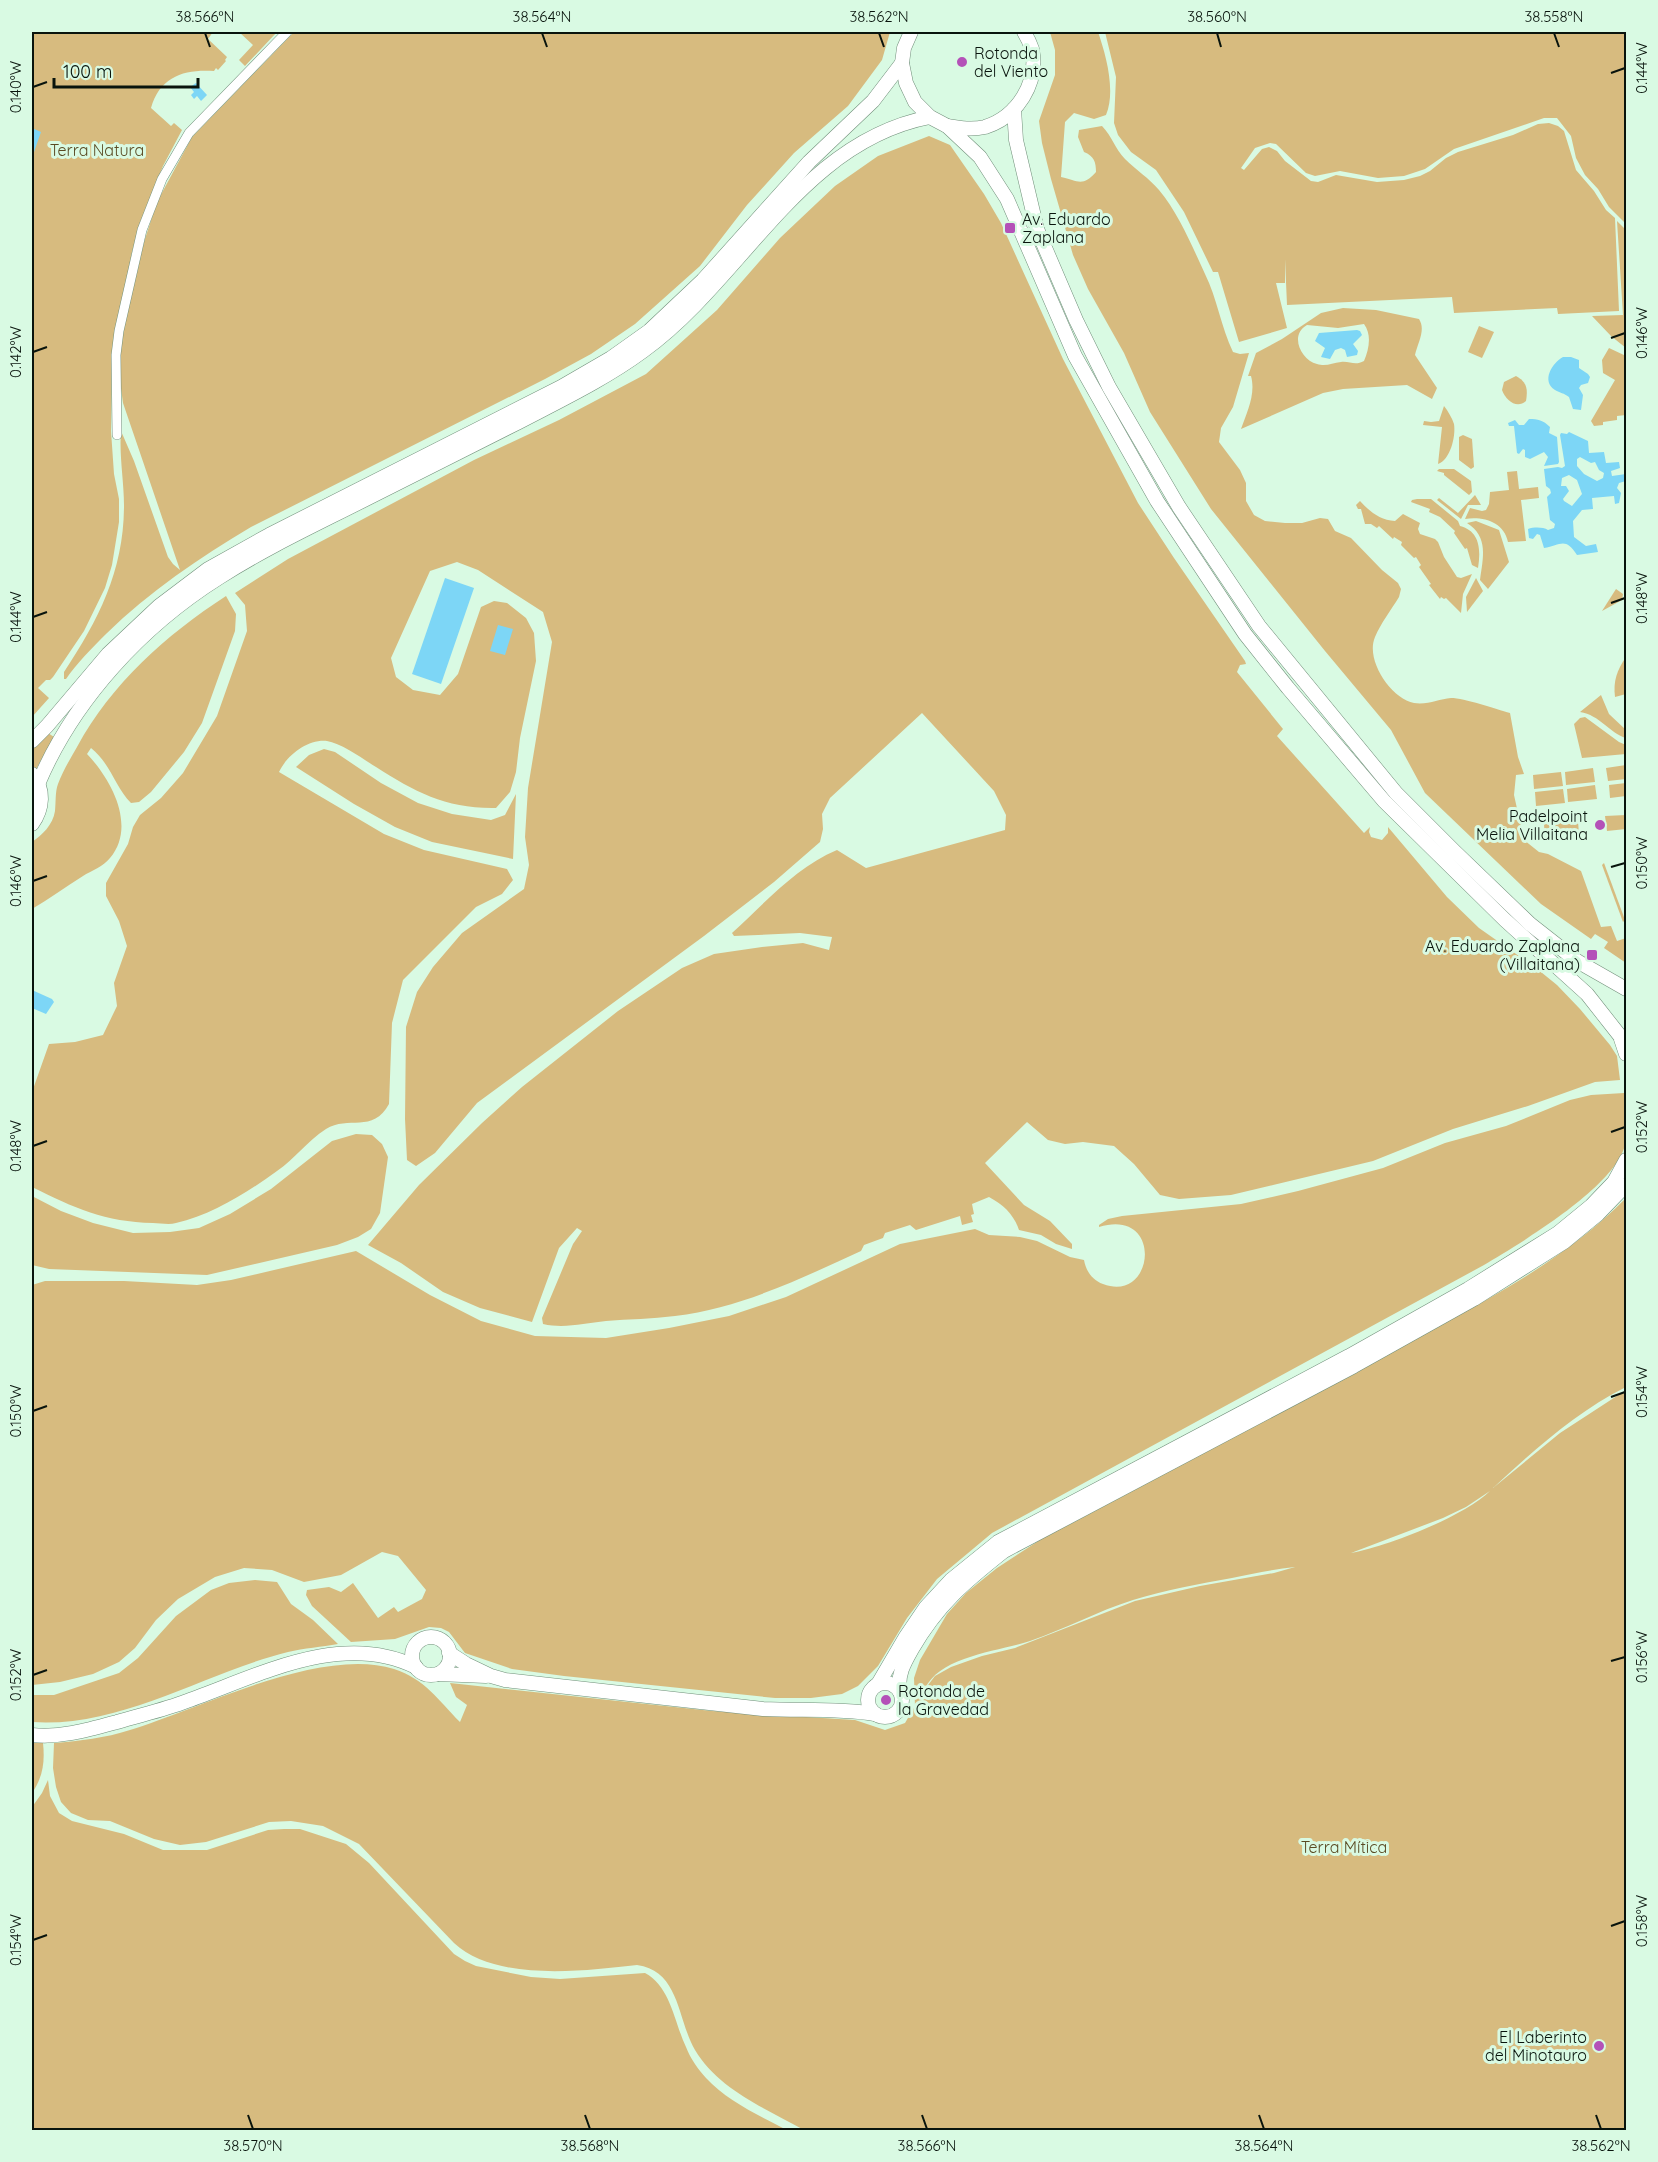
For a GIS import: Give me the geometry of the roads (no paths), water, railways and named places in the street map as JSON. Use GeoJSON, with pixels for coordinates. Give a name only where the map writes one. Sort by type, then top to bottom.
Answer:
{"type":"FeatureCollection","features":[{"type":"Feature","properties":{"kind":"main road"},"geometry":{"type":"LineString","coordinates":[[911,32],[904,48],[902,63],[910,93],[915,102],[930,117],[947,126],[980,157],[1007,199],[1081,366],[1157,501],[1245,634],[1384,801],[1504,920],[1587,994],[1620,1036],[1626,1054]]}},
{"type":"Feature","properties":{"kind":"main road"},"geometry":{"type":"LineString","coordinates":[[947,126],[965,129],[983,127],[1000,121],[1014,110],[1027,92],[1033,71],[1032,49],[1024,32]]}},
{"type":"Feature","properties":{"kind":"main road"},"geometry":{"type":"LineString","coordinates":[[32,741],[108,654],[159,606],[208,569],[269,535],[569,382],[611,358],[649,331],[703,280],[809,162],[873,101],[902,63]]}},
{"type":"Feature","properties":{"kind":"main road"},"geometry":{"type":"LineString","coordinates":[[1014,110],[1016,140],[1036,229],[1076,320],[1109,387],[1179,507],[1259,626],[1396,793],[1446,843],[1530,924],[1577,961],[1626,989]]}},
{"type":"Feature","properties":{"kind":"main road"},"geometry":{"type":"LineString","coordinates":[[32,824],[41,801],[35,779],[100,682],[144,637],[195,594],[244,563],[303,531],[565,398],[642,352],[686,316],[732,268],[783,208],[818,173],[865,141],[908,121],[930,117]]}},
{"type":"Feature","properties":{"kind":"main road"},"geometry":{"type":"LineString","coordinates":[[875,1714],[869,1706],[874,1688],[926,1607],[951,1580],[998,1542],[1338,1362],[1468,1289],[1558,1233],[1591,1206],[1614,1182],[1626,1160]]}},
{"type":"Feature","properties":{"kind":"main road"},"geometry":{"type":"LineString","coordinates":[[381,1654],[429,1638],[444,1643],[449,1653],[491,1676],[505,1680],[763,1709],[793,1711],[828,1709],[875,1714],[884,1718],[894,1715],[902,1704],[899,1677],[903,1665],[922,1632],[957,1588],[1004,1551],[1343,1372],[1474,1299],[1564,1242],[1598,1214],[1626,1185]]}},
{"type":"Feature","properties":{"kind":"main road"},"geometry":{"type":"LineString","coordinates":[[416,1667],[413,1653],[421,1641]]}},
{"type":"Feature","properties":{"kind":"main road"},"geometry":{"type":"LineString","coordinates":[[32,1735],[48,1737],[80,1733],[185,1702],[275,1668],[330,1655],[354,1652],[381,1654],[396,1658],[428,1675],[491,1676]]}},
{"type":"Feature","properties":{"kind":"main road"},"geometry":{"type":"LineString","coordinates":[[438,1674],[447,1666],[449,1653]]}},
{"type":"Feature","properties":{"kind":"main road"},"geometry":{"type":"LineString","coordinates":[[828,1709],[856,1700],[874,1688],[888,1683],[900,1692]]}},
{"type":"Feature","properties":{"kind":"street"},"geometry":{"type":"LineString","coordinates":[[117,435],[116,355],[119,331],[142,230],[162,179],[189,133],[288,32]]}},
{"type":"Feature","properties":{"kind":"water"},"geometry":{"type":"Polygon","coordinates":[[[196,83],[207,95],[201,101],[197,96],[194,99],[191,95],[194,92],[190,87],[196,83]]]}},
{"type":"Feature","properties":{"kind":"water"},"geometry":{"type":"Polygon","coordinates":[[[32,128],[41,132],[34,152],[32,152],[32,128]]]}},
{"type":"Feature","properties":{"kind":"water"},"geometry":{"type":"Polygon","coordinates":[[[1357,330],[1362,335],[1353,344],[1358,351],[1357,355],[1347,357],[1345,350],[1341,348],[1335,350],[1330,359],[1321,357],[1325,348],[1315,341],[1319,333],[1357,330]]]}},
{"type":"Feature","properties":{"kind":"water"},"geometry":{"type":"Polygon","coordinates":[[[1563,357],[1579,360],[1579,368],[1590,377],[1588,383],[1579,388],[1583,395],[1581,410],[1573,409],[1569,397],[1555,390],[1549,382],[1548,377],[1552,368],[1563,357]]]}},
{"type":"Feature","properties":{"kind":"water"},"geometry":{"type":"Polygon","coordinates":[[[1529,419],[1545,423],[1550,427],[1549,433],[1557,437],[1558,464],[1544,466],[1548,457],[1544,452],[1530,459],[1525,457],[1523,449],[1519,454],[1517,453],[1514,426],[1509,426],[1508,423],[1515,420],[1519,425],[1524,425],[1529,419]]]}},
{"type":"Feature","properties":{"kind":"water"},"geometry":{"type":"Polygon","coordinates":[[[1569,432],[1588,441],[1589,453],[1604,452],[1606,463],[1619,462],[1620,468],[1611,471],[1612,476],[1626,474],[1626,481],[1619,483],[1617,488],[1621,493],[1619,503],[1615,504],[1614,496],[1592,498],[1593,509],[1582,510],[1573,521],[1574,537],[1586,546],[1596,544],[1598,552],[1577,555],[1566,544],[1544,548],[1540,535],[1537,534],[1533,539],[1529,538],[1528,529],[1554,528],[1555,524],[1550,520],[1547,497],[1551,493],[1546,486],[1544,469],[1565,466],[1560,435],[1561,433],[1569,432]],[[1580,457],[1577,459],[1577,466],[1584,474],[1597,481],[1603,478],[1604,473],[1599,470],[1595,462],[1591,463],[1580,457]],[[1569,475],[1562,478],[1561,486],[1566,486],[1569,491],[1564,501],[1572,506],[1582,494],[1577,480],[1569,475]]]}},
{"type":"Feature","properties":{"kind":"water"},"geometry":{"type":"Polygon","coordinates":[[[445,578],[474,588],[441,684],[412,674],[445,578]]]}},
{"type":"Feature","properties":{"kind":"water"},"geometry":{"type":"Polygon","coordinates":[[[498,625],[513,629],[505,655],[490,651],[498,625]]]}},
{"type":"Feature","properties":{"kind":"water"},"geometry":{"type":"Polygon","coordinates":[[[32,990],[54,1002],[46,1014],[32,1008],[32,990]]]}},
{"type":"Feature","properties":{"kind":"place","name":"Rotonda del Viento"},"geometry":{"type":"Point","coordinates":[962,62]}},
{"type":"Feature","properties":{"kind":"place","name":"Av. Eduardo Zaplana"},"geometry":{"type":"Point","coordinates":[1010,228]}},
{"type":"Feature","properties":{"kind":"place","name":"Padelpoint Melia Villaitana"},"geometry":{"type":"Point","coordinates":[1600,825]}},
{"type":"Feature","properties":{"kind":"place","name":"Av. Eduardo Zaplana (Villaitana)"},"geometry":{"type":"Point","coordinates":[1592,955]}},
{"type":"Feature","properties":{"kind":"place","name":"Rotonda de la Gravedad"},"geometry":{"type":"Point","coordinates":[886,1700]}},
{"type":"Feature","properties":{"kind":"place","name":"El Laberinto del Minotauro"},"geometry":{"type":"Point","coordinates":[1599,2046]}},
{"type":"Feature","properties":{"kind":"park label","name":"Terra Natura"},"geometry":{"type":"Point","coordinates":[97,150]}},
{"type":"Feature","properties":{"kind":"park label","name":"Terra Mítica"},"geometry":{"type":"Point","coordinates":[1344,1847]}}]}
